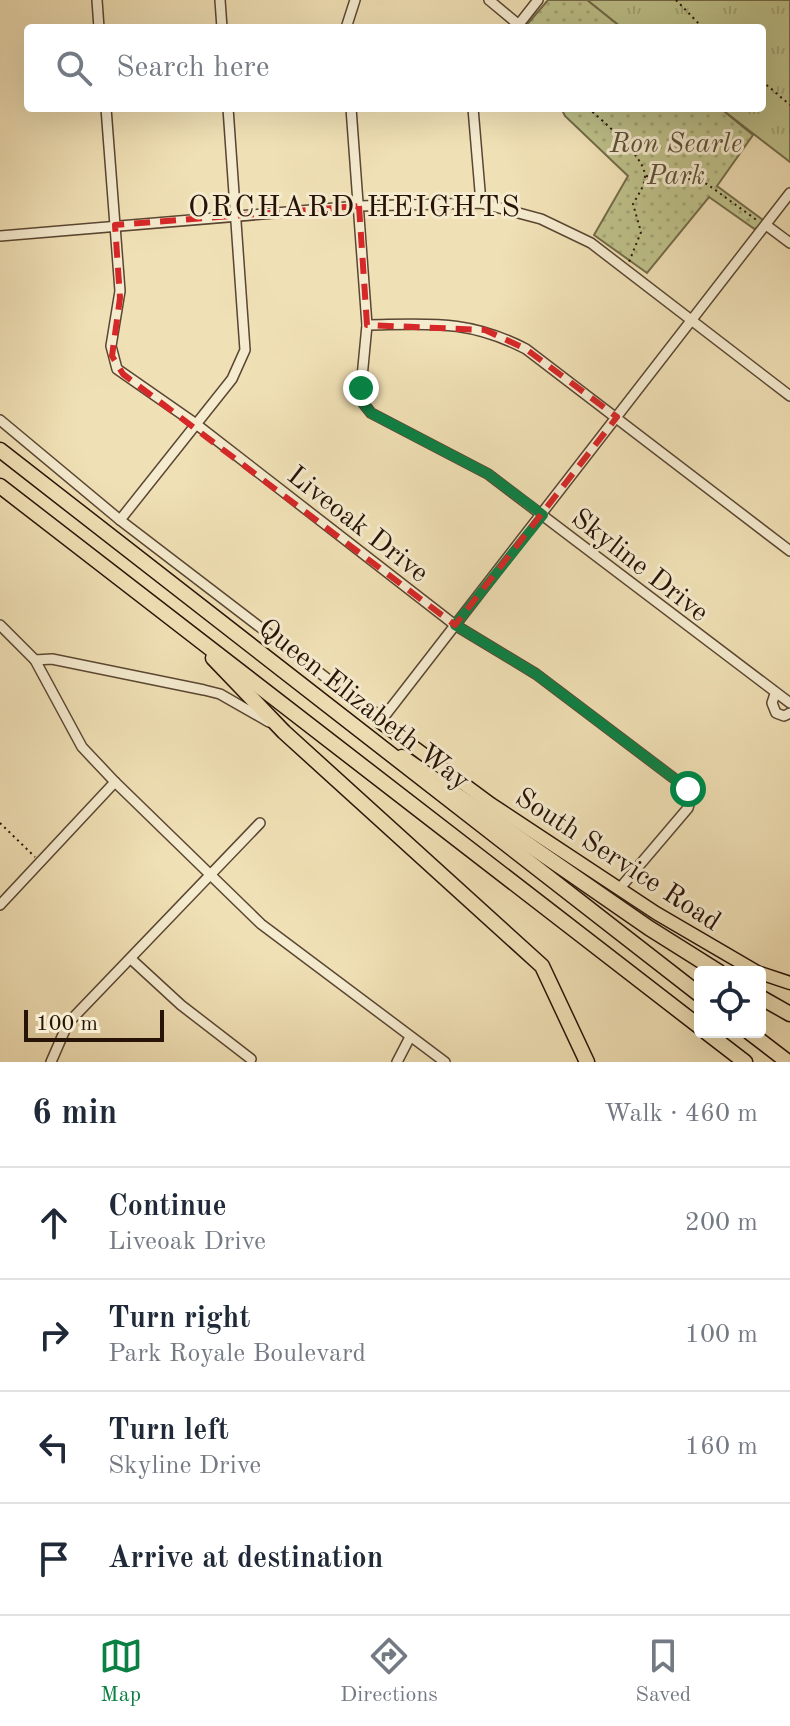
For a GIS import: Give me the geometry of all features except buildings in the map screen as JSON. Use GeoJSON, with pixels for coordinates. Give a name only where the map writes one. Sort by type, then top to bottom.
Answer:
{"type":"FeatureCollection","features":[{"type":"Feature","properties":{"kind":"highway","name":"Queen Elizabeth Way"},"geometry":{"type":"LineString","coordinates":[[0,450],[362,735],[694,990]]}},
{"type":"Feature","properties":{"kind":"highway","name":"Queen Elizabeth Way"},"geometry":{"type":"LineString","coordinates":[[0,486],[191,630],[200,643],[694,1022]]}},
{"type":"Feature","properties":{"kind":"highway"},"geometry":{"type":"LineString","coordinates":[[200,643],[284,732],[542,966],[587,1062]]}},
{"type":"Feature","properties":{"kind":"highway"},"geometry":{"type":"LineString","coordinates":[[362,735],[422,767],[544,856],[710,966]]}},
{"type":"Feature","properties":{"kind":"highway"},"geometry":{"type":"LineString","coordinates":[[766,1000],[790,1014]]}},
{"type":"Feature","properties":{"kind":"highway"},"geometry":{"type":"LineString","coordinates":[[714,1038],[745,1062]]}},
{"type":"Feature","properties":{"kind":"highway"},"geometry":{"type":"LineString","coordinates":[[757,1038],[788,1062]]}},
{"type":"Feature","properties":{"kind":"main road","name":"South Service Road"},"geometry":{"type":"LineString","coordinates":[[383,718],[491,804],[747,966]]}},
{"type":"Feature","properties":{"kind":"main road","name":"South Service Road"},"geometry":{"type":"LineString","coordinates":[[766,976],[790,983]]}},
{"type":"Feature","properties":{"kind":"street"},"geometry":{"type":"LineString","coordinates":[[97,0],[99,24]]}},
{"type":"Feature","properties":{"kind":"street"},"geometry":{"type":"LineString","coordinates":[[220,0],[222,24]]}},
{"type":"Feature","properties":{"kind":"street"},"geometry":{"type":"LineString","coordinates":[[347,24],[355,0]]}},
{"type":"Feature","properties":{"kind":"street"},"geometry":{"type":"LineString","coordinates":[[489,0],[516,24]]}},
{"type":"Feature","properties":{"kind":"street"},"geometry":{"type":"LineString","coordinates":[[520,24],[538,0]]}},
{"type":"Feature","properties":{"kind":"street","name":"Liveoak Drive"},"geometry":{"type":"LineString","coordinates":[[106,112],[120,298],[111,346],[113,360],[123,374],[196,424],[455,625],[536,674],[688,789],[691,798],[688,808],[620,888]]}},
{"type":"Feature","properties":{"kind":"street"},"geometry":{"type":"LineString","coordinates":[[120,520],[232,379],[245,350],[228,112]]}},
{"type":"Feature","properties":{"kind":"street","name":"Skyline Drive"},"geometry":{"type":"LineString","coordinates":[[351,112],[367,325],[361,388],[363,403],[371,413],[488,474],[790,703]]}},
{"type":"Feature","properties":{"kind":"street"},"geometry":{"type":"LineString","coordinates":[[473,112],[481,203]]}},
{"type":"Feature","properties":{"kind":"street"},"geometry":{"type":"LineString","coordinates":[[383,718],[693,323],[790,193]]}},
{"type":"Feature","properties":{"kind":"street"},"geometry":{"type":"LineString","coordinates":[[0,236],[359,206],[481,203],[565,228],[790,396]]}},
{"type":"Feature","properties":{"kind":"street"},"geometry":{"type":"LineString","coordinates":[[766,225],[790,243]]}},
{"type":"Feature","properties":{"kind":"street"},"geometry":{"type":"LineString","coordinates":[[367,325],[446,324],[485,330],[526,349],[790,551]]}},
{"type":"Feature","properties":{"kind":"street"},"geometry":{"type":"LineString","coordinates":[[0,420],[120,520],[333,683]]}},
{"type":"Feature","properties":{"kind":"street"},"geometry":{"type":"LineString","coordinates":[[0,625],[35,660],[82,747],[115,782],[261,924],[445,1062]]}},
{"type":"Feature","properties":{"kind":"street"},"geometry":{"type":"LineString","coordinates":[[35,660],[52,659],[220,694],[284,732]]}},
{"type":"Feature","properties":{"kind":"street","name":"Skyline Drive"},"geometry":{"type":"LineString","coordinates":[[775,694],[772,703],[776,713],[784,716],[790,713]]}},
{"type":"Feature","properties":{"kind":"street"},"geometry":{"type":"LineString","coordinates":[[0,905],[115,782]]}},
{"type":"Feature","properties":{"kind":"street"},"geometry":{"type":"LineString","coordinates":[[51,1062],[68,1023],[260,823]]}},
{"type":"Feature","properties":{"kind":"street"},"geometry":{"type":"LineString","coordinates":[[131,959],[181,1005],[251,1059]]}},
{"type":"Feature","properties":{"kind":"street"},"geometry":{"type":"LineString","coordinates":[[397,1062],[410,1037]]}},
{"type":"Feature","properties":{"kind":"path"},"geometry":{"type":"LineString","coordinates":[[676,0],[699,24]]}},
{"type":"Feature","properties":{"kind":"path"},"geometry":{"type":"LineString","coordinates":[[766,84],[790,105]]}},
{"type":"Feature","properties":{"kind":"path"},"geometry":{"type":"LineString","coordinates":[[593,112],[633,153],[645,176]]}},
{"type":"Feature","properties":{"kind":"path"},"geometry":{"type":"LineString","coordinates":[[645,176],[689,179],[707,184],[766,225]]}},
{"type":"Feature","properties":{"kind":"path"},"geometry":{"type":"LineString","coordinates":[[625,270],[641,236],[633,204],[645,176]]}},
{"type":"Feature","properties":{"kind":"path"},"geometry":{"type":"LineString","coordinates":[[333,683],[345,684],[383,718]]}},
{"type":"Feature","properties":{"kind":"path"},"geometry":{"type":"LineString","coordinates":[[0,823],[41,863]]}},
{"type":"Feature","properties":{"kind":"highlighted area"},"geometry":{"type":"Polygon","coordinates":[[[359,206],[367,325],[485,330],[526,349],[617,417],[455,625],[123,374],[112,356],[120,298],[115,225],[359,206]]]}},
{"type":"Feature","properties":{"kind":"green space"},"geometry":{"type":"Polygon","coordinates":[[[548,0],[587,0],[617,24],[527,24],[548,0]]]}},
{"type":"Feature","properties":{"kind":"green space"},"geometry":{"type":"Polygon","coordinates":[[[587,0],[790,0],[790,162],[725,112],[766,112],[766,24],[617,24],[587,0]]]}},
{"type":"Feature","properties":{"kind":"green space","name":"Ron Searle Park"},"geometry":{"type":"Polygon","coordinates":[[[563,112],[725,112],[753,135],[717,186],[763,220],[756,230],[709,197],[647,273],[594,235],[628,176],[563,112]]]}},
{"type":"Feature","properties":{"kind":"district","name":"ORCHARD HEIGHTS"},"geometry":{"type":"Point","coordinates":[355,206]}},
{"type":"Feature","properties":{"kind":"route"},"geometry":{"type":"LineString","coordinates":[[361,388],[363,403],[371,413],[488,474],[543,515],[455,625],[536,674],[688,789]]}}]}
